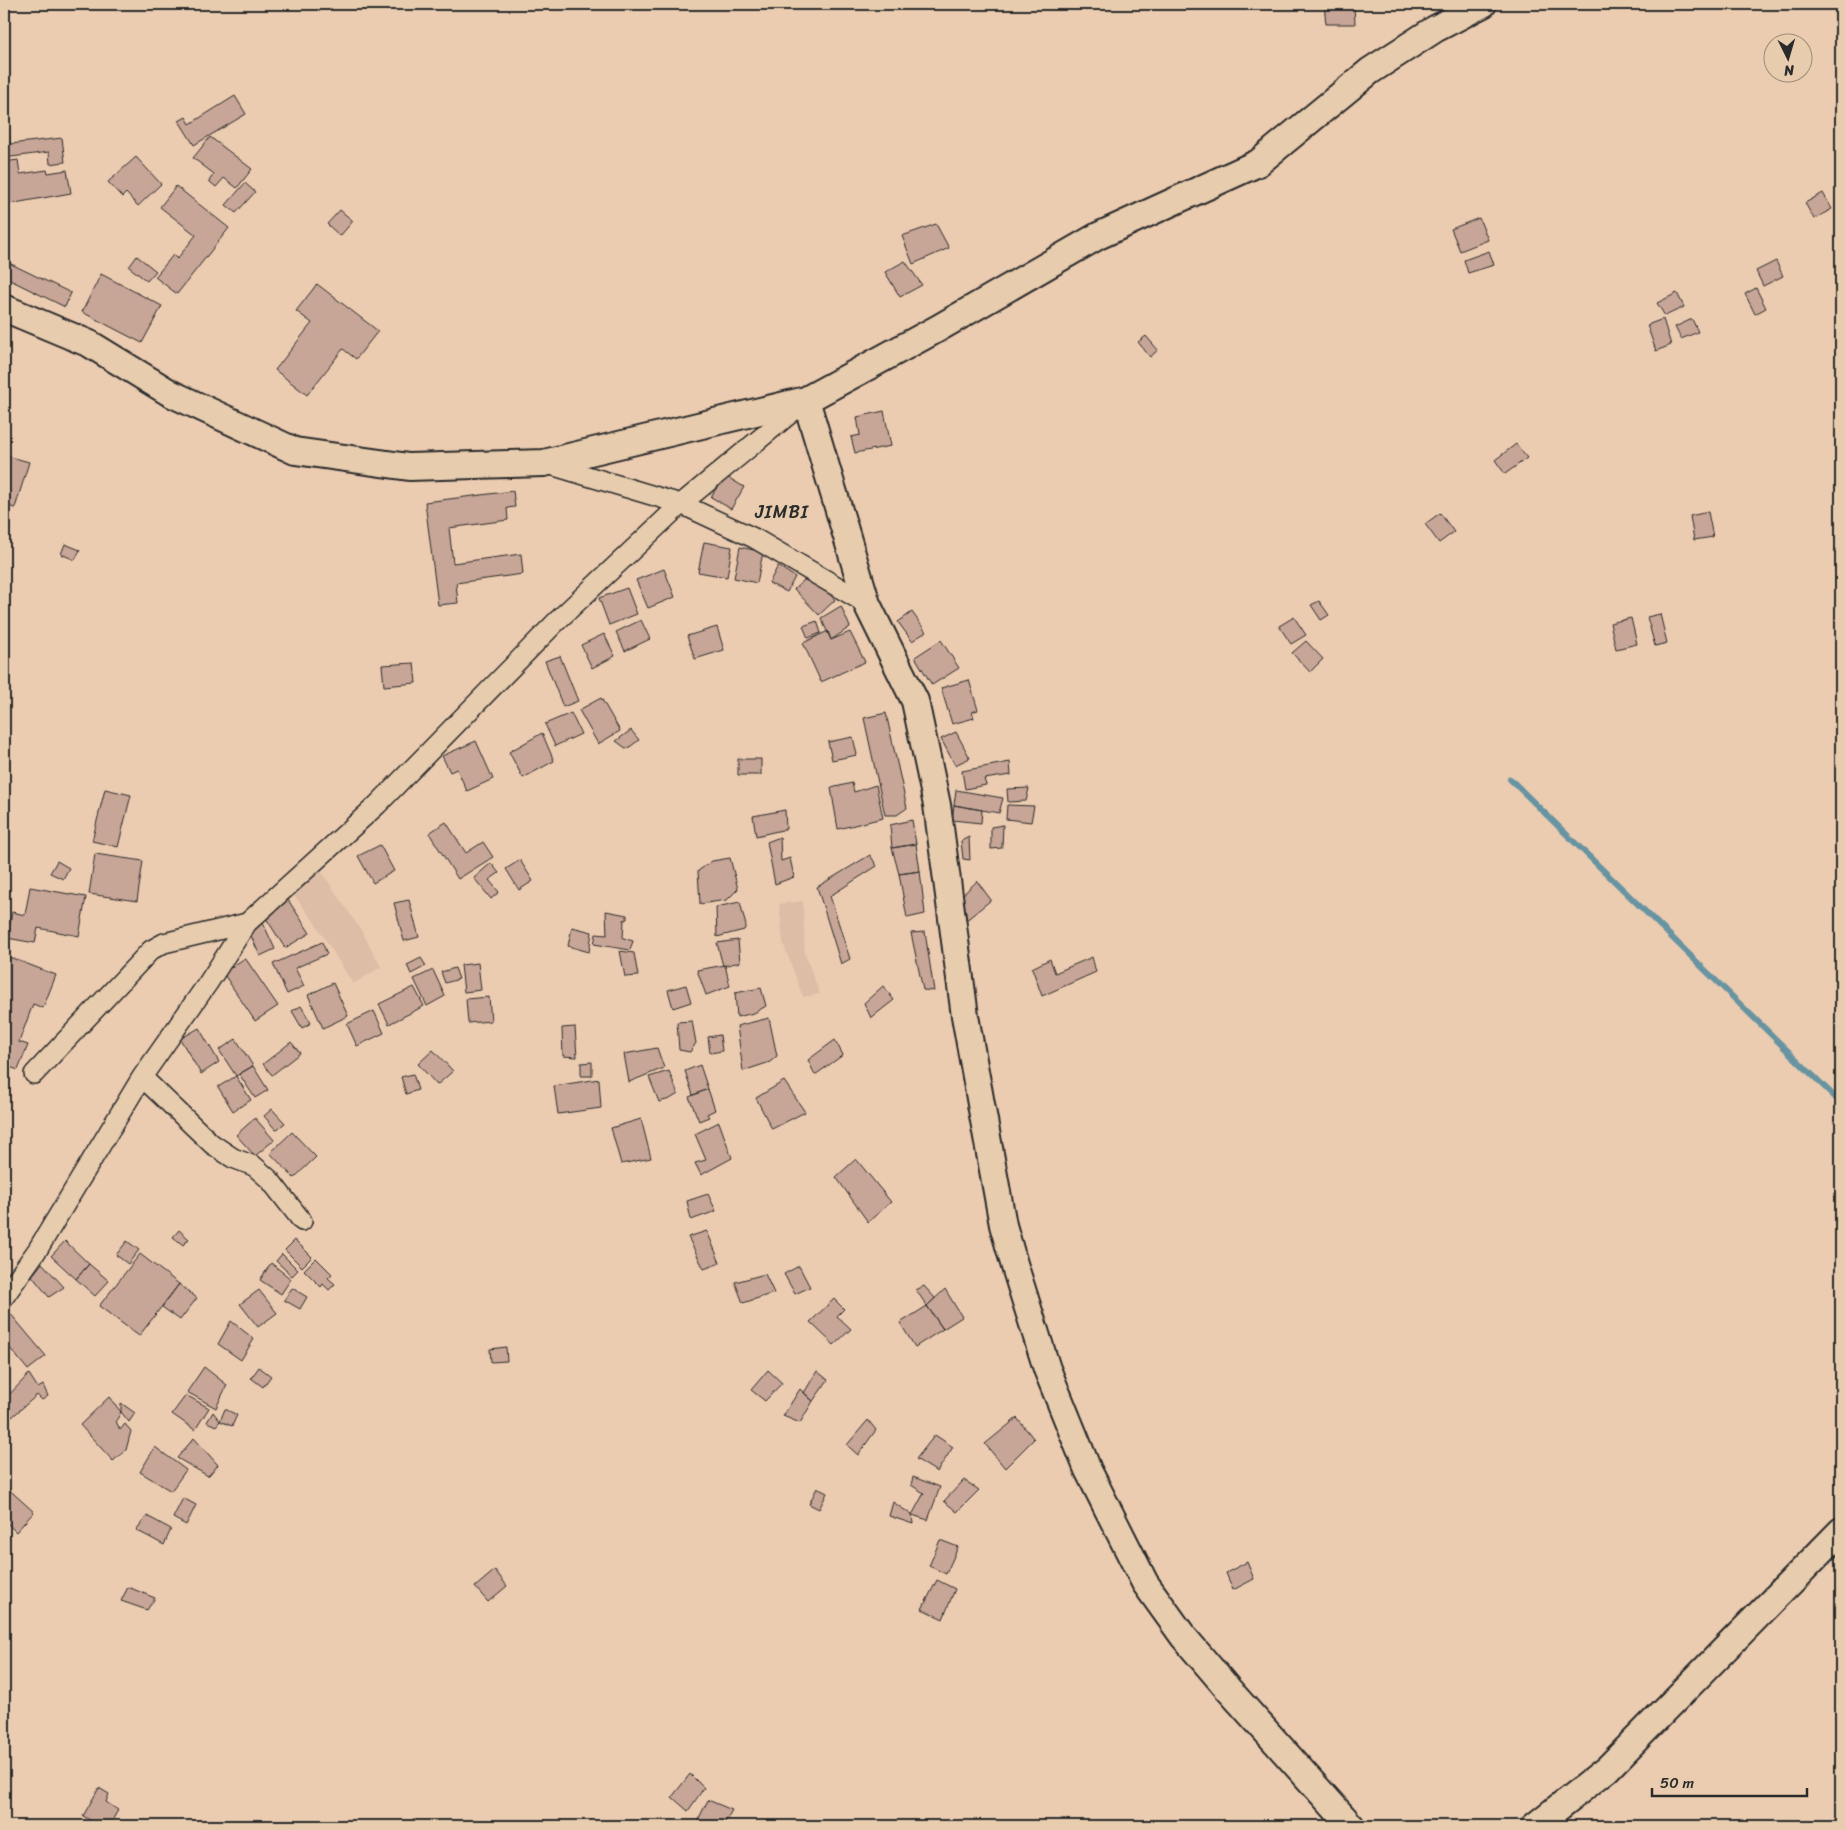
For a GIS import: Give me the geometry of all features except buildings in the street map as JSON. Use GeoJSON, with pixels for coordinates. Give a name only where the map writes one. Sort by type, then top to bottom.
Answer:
{"type":"FeatureCollection","features":[{"type":"Feature","properties":{"kind":"main road"},"geometry":{"type":"LineString","coordinates":[[4,308],[90,344],[170,393],[295,452],[409,467],[544,463],[806,400],[937,329],[1098,236],[1258,163],[1370,71],[1427,34],[1483,4]]}},
{"type":"Feature","properties":{"kind":"main road"},"geometry":{"type":"LineString","coordinates":[[806,400],[867,604],[915,701],[937,805],[965,1016],[1004,1225],[1047,1369],[1088,1470],[1144,1584],[1217,1677],[1351,1826]]}},
{"type":"Feature","properties":{"kind":"main road"},"geometry":{"type":"LineString","coordinates":[[1535,1826],[1607,1769],[1841,1531]]}},
{"type":"Feature","properties":{"kind":"street"},"geometry":{"type":"LineString","coordinates":[[4,1297],[38,1249],[142,1077],[208,983],[247,923],[377,805],[556,622],[681,504],[806,400]]}},
{"type":"Feature","properties":{"kind":"street"},"geometry":{"type":"LineString","coordinates":[[544,463],[681,504],[754,538],[867,604]]}},
{"type":"Feature","properties":{"kind":"street"},"geometry":{"type":"LineString","coordinates":[[34,1074],[151,950],[164,943],[247,923]]}},
{"type":"Feature","properties":{"kind":"street"},"geometry":{"type":"LineString","coordinates":[[142,1077],[212,1144],[233,1158],[254,1166],[270,1180],[302,1221]]}},
{"type":"Feature","properties":{"kind":"shaded area"},"geometry":{"type":"Polygon","coordinates":[[[321,871],[363,933],[381,967],[353,984],[313,920],[293,894],[321,871]]]}},
{"type":"Feature","properties":{"kind":"shaded area"},"geometry":{"type":"Polygon","coordinates":[[[803,901],[805,954],[820,994],[803,997],[783,943],[779,904],[803,901]]]}},
{"type":"Feature","properties":{"kind":"waterway"},"geometry":{"type":"LineString","coordinates":[[1510,779],[1841,1103]]}},
{"type":"Feature","properties":{"kind":"district","name":"JIMBI"},"geometry":{"type":"Point","coordinates":[782,512]}}]}
